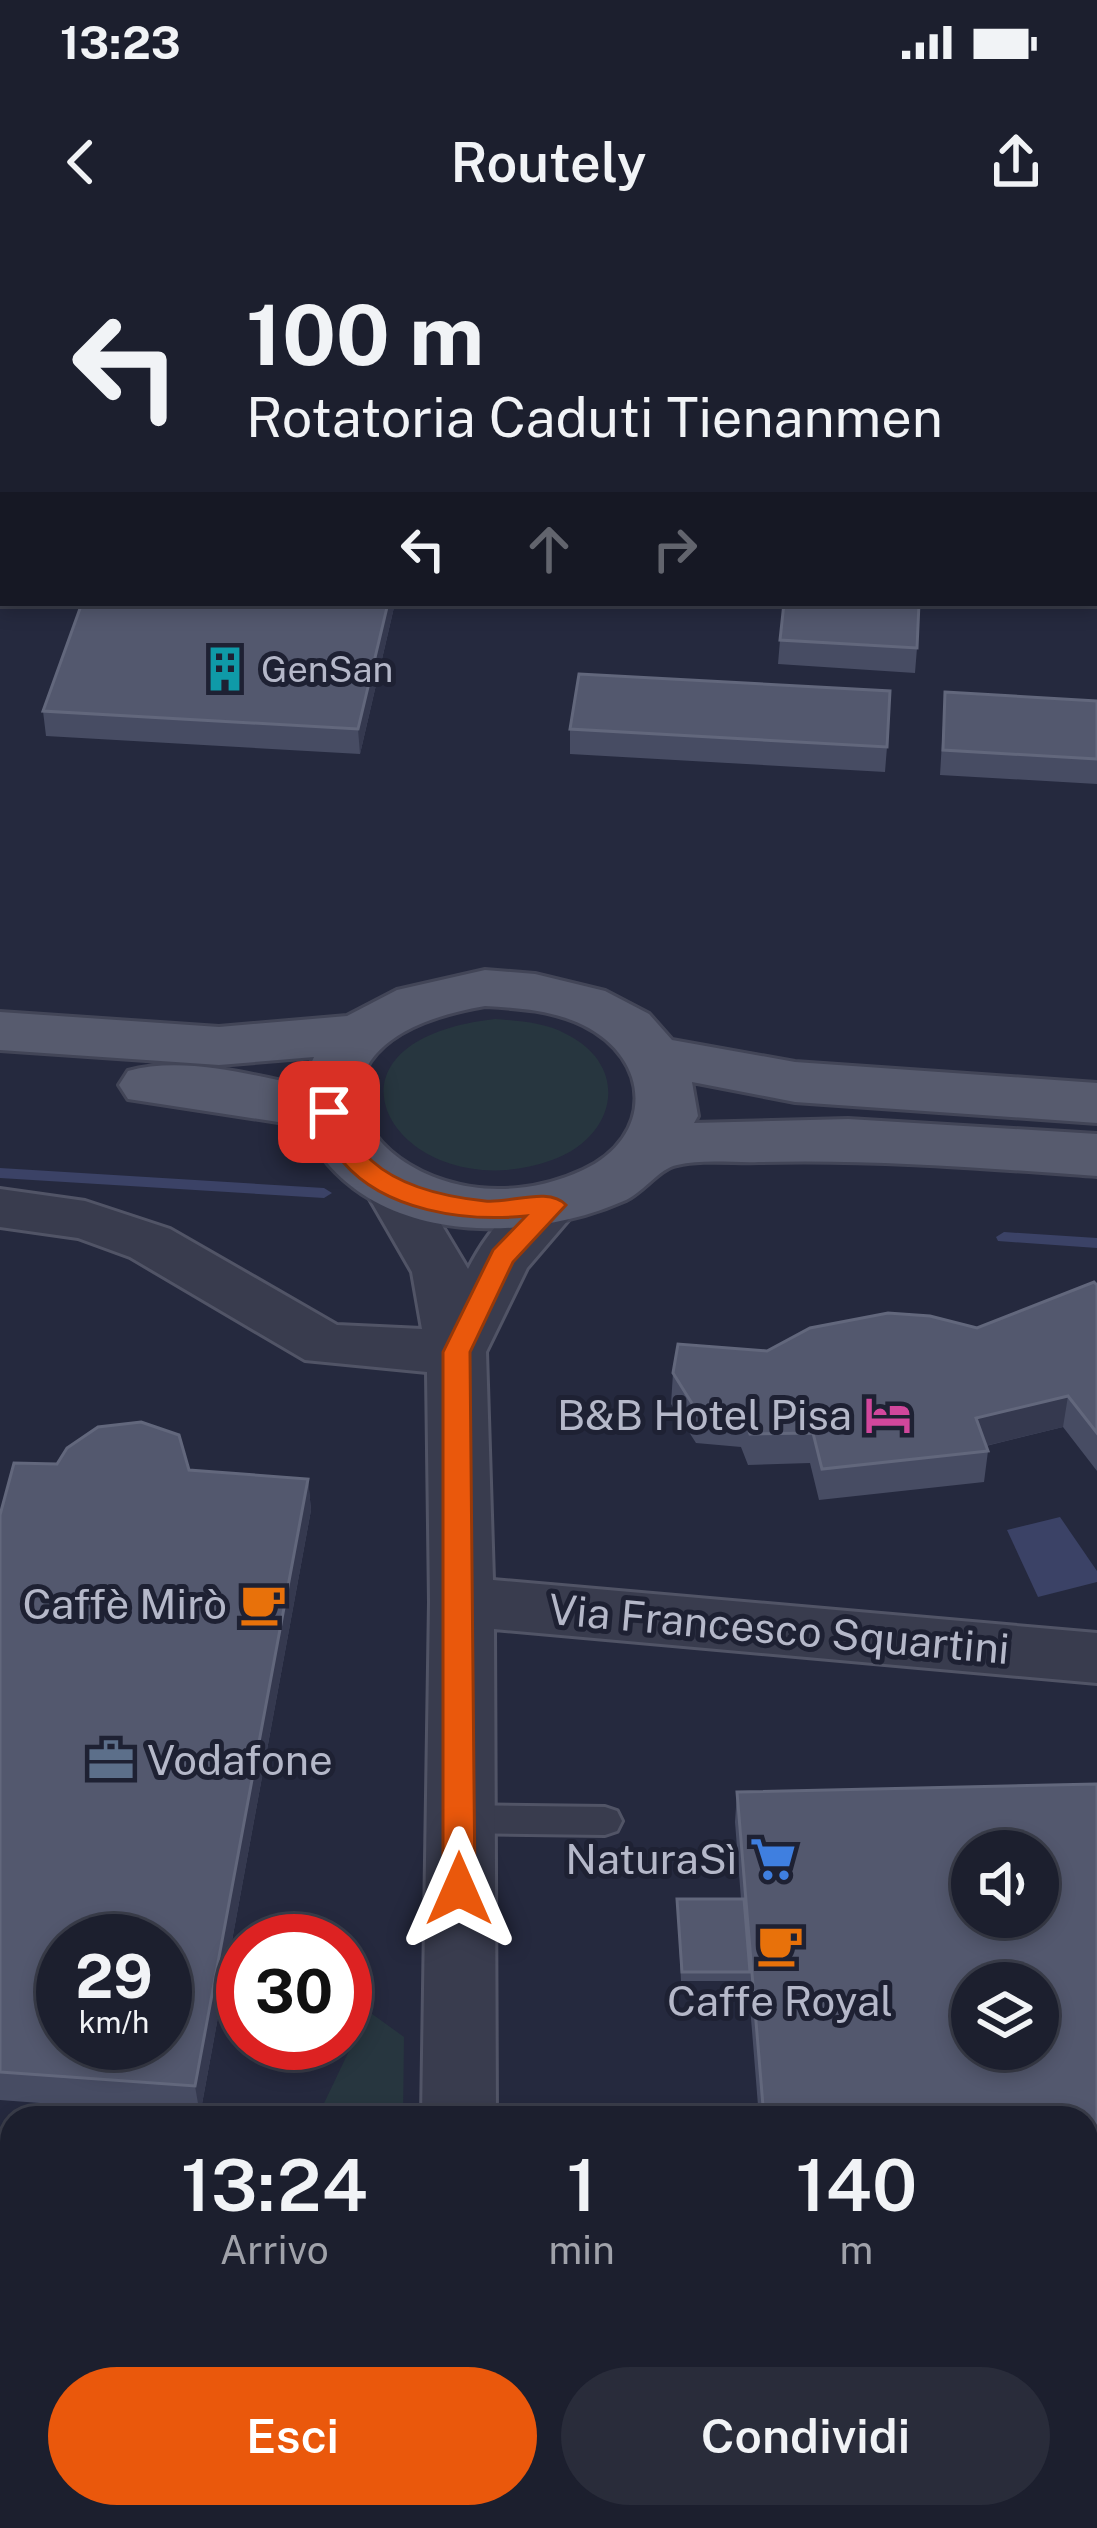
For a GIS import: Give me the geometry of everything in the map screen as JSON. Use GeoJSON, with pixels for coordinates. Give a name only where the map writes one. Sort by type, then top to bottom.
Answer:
{"type":"FeatureCollection","features":[{"type":"Feature","properties":{"kind":"main road"},"geometry":{"type":"LineString","coordinates":[[485,988],[565,997],[618,1019],[654,1056],[668,1095],[652,1145],[611,1181],[553,1205],[473,1209],[422,1200],[391,1187],[349,1153],[329,1112],[335,1072],[362,1034],[400,1009],[438,996],[485,988]]}},
{"type":"Feature","properties":{"kind":"main road"},"geometry":{"type":"LineString","coordinates":[[0,1031],[219,1046],[362,1034]]}},
{"type":"Feature","properties":{"kind":"main road"},"geometry":{"type":"LineString","coordinates":[[654,1056],[796,1082],[1097,1103]]}},
{"type":"Feature","properties":{"kind":"main road"},"geometry":{"type":"LineString","coordinates":[[0,1075],[232,1091],[329,1112]]}},
{"type":"Feature","properties":{"kind":"main road"},"geometry":{"type":"LineString","coordinates":[[652,1145],[848,1139],[1097,1155]]}},
{"type":"Feature","properties":{"kind":"street"},"geometry":{"type":"LineString","coordinates":[[391,1187],[441,1272],[456,1352],[462,1602],[459,2106]]}},
{"type":"Feature","properties":{"kind":"street"},"geometry":{"type":"LineString","coordinates":[[456,1352],[502,1257],[553,1205]]}},
{"type":"Feature","properties":{"kind":"street"},"geometry":{"type":"LineString","coordinates":[[0,1208],[85,1220],[150,1244],[326,1346],[456,1352]]}},
{"type":"Feature","properties":{"kind":"street","name":"Via Francesco Squartini"},"geometry":{"type":"LineString","coordinates":[[462,1602],[1097,1658]]}},
{"type":"Feature","properties":{"kind":"lane"},"geometry":{"type":"LineString","coordinates":[[458,1820],[605,1821]]}},
{"type":"Feature","properties":{"kind":"shaded area"},"geometry":{"type":"Polygon","coordinates":[[[495,1019],[558,1030],[587,1048],[600,1064],[608,1100],[591,1135],[574,1149],[552,1160],[498,1170],[451,1164],[414,1145],[391,1118],[384,1088],[397,1058],[433,1034],[495,1019]]]}},
{"type":"Feature","properties":{"kind":"shaded area"},"geometry":{"type":"Polygon","coordinates":[[[372,2014],[404,2037],[403,2106],[323,2106],[340,2070],[372,2070],[372,2014]]]}},
{"type":"Feature","properties":{"kind":"water"},"geometry":{"type":"Polygon","coordinates":[[[1060,1517],[1097,1571],[1097,1582],[1038,1597],[1007,1530],[1060,1517]]]}},
{"type":"Feature","properties":{"kind":"building","name":"GenSan"},"geometry":{"type":"Polygon","coordinates":[[[81,606],[387,606],[358,729],[43,711],[81,606]]]}},
{"type":"Feature","properties":{"kind":"building"},"geometry":{"type":"Polygon","coordinates":[[[784,606],[919,606],[917,648],[780,640],[784,606]]]}},
{"type":"Feature","properties":{"kind":"building"},"geometry":{"type":"Polygon","coordinates":[[[579,674],[890,691],[887,747],[570,729],[579,674]]]}},
{"type":"Feature","properties":{"kind":"building"},"geometry":{"type":"Polygon","coordinates":[[[945,692],[1097,701],[1097,759],[943,750],[945,692]]]}},
{"type":"Feature","properties":{"kind":"building","name":"B&B Hotel Pisa"},"geometry":{"type":"Polygon","coordinates":[[[1094,1282],[1097,1433],[1068,1396],[976,1418],[988,1451],[822,1469],[813,1433],[750,1434],[743,1416],[698,1413],[673,1373],[678,1344],[767,1351],[810,1328],[888,1313],[930,1316],[977,1328],[1094,1282]]]}},
{"type":"Feature","properties":{"kind":"building"},"geometry":{"type":"Polygon","coordinates":[[[141,1422],[179,1435],[189,1470],[308,1479],[227,1914],[216,1914],[216,1973],[195,2086],[0,2072],[0,1515],[14,1463],[57,1464],[67,1448],[98,1427],[141,1422]]]}},
{"type":"Feature","properties":{"kind":"building"},"geometry":{"type":"Polygon","coordinates":[[[1097,1784],[1097,2106],[763,2106],[737,1792],[1097,1784]]]}},
{"type":"Feature","properties":{"kind":"building"},"geometry":{"type":"Polygon","coordinates":[[[677,1899],[744,1899],[750,1972],[682,1972],[677,1899]]]}},
{"type":"Feature","properties":{"kind":"waterway"},"geometry":{"type":"LineString","coordinates":[[0,1173],[324,1193]]}},
{"type":"Feature","properties":{"kind":"waterway"},"geometry":{"type":"LineString","coordinates":[[1004,1237],[1097,1243]]}},
{"type":"Feature","properties":{"kind":"place","name":"GenSan"},"geometry":{"type":"Point","coordinates":[225,669]}},
{"type":"Feature","properties":{"kind":"place","name":"B&B Hotel Pisa"},"geometry":{"type":"Point","coordinates":[888,1415]}},
{"type":"Feature","properties":{"kind":"place","name":"Caffè Mirò"},"geometry":{"type":"Point","coordinates":[263,1604]}},
{"type":"Feature","properties":{"kind":"place","name":"Vodafone"},"geometry":{"type":"Point","coordinates":[111,1760]}},
{"type":"Feature","properties":{"kind":"place","name":"NaturaSì"},"geometry":{"type":"Point","coordinates":[773,1859]}},
{"type":"Feature","properties":{"kind":"place","name":"Caffe Royal"},"geometry":{"type":"Point","coordinates":[780,1945]}},
{"type":"Feature","properties":{"kind":"route"},"geometry":{"type":"LineString","coordinates":[[329,1112],[349,1153],[368,1172],[422,1200],[491,1211],[553,1205],[502,1257],[479,1313],[456,1352],[462,1602],[459,1889]]}}]}
